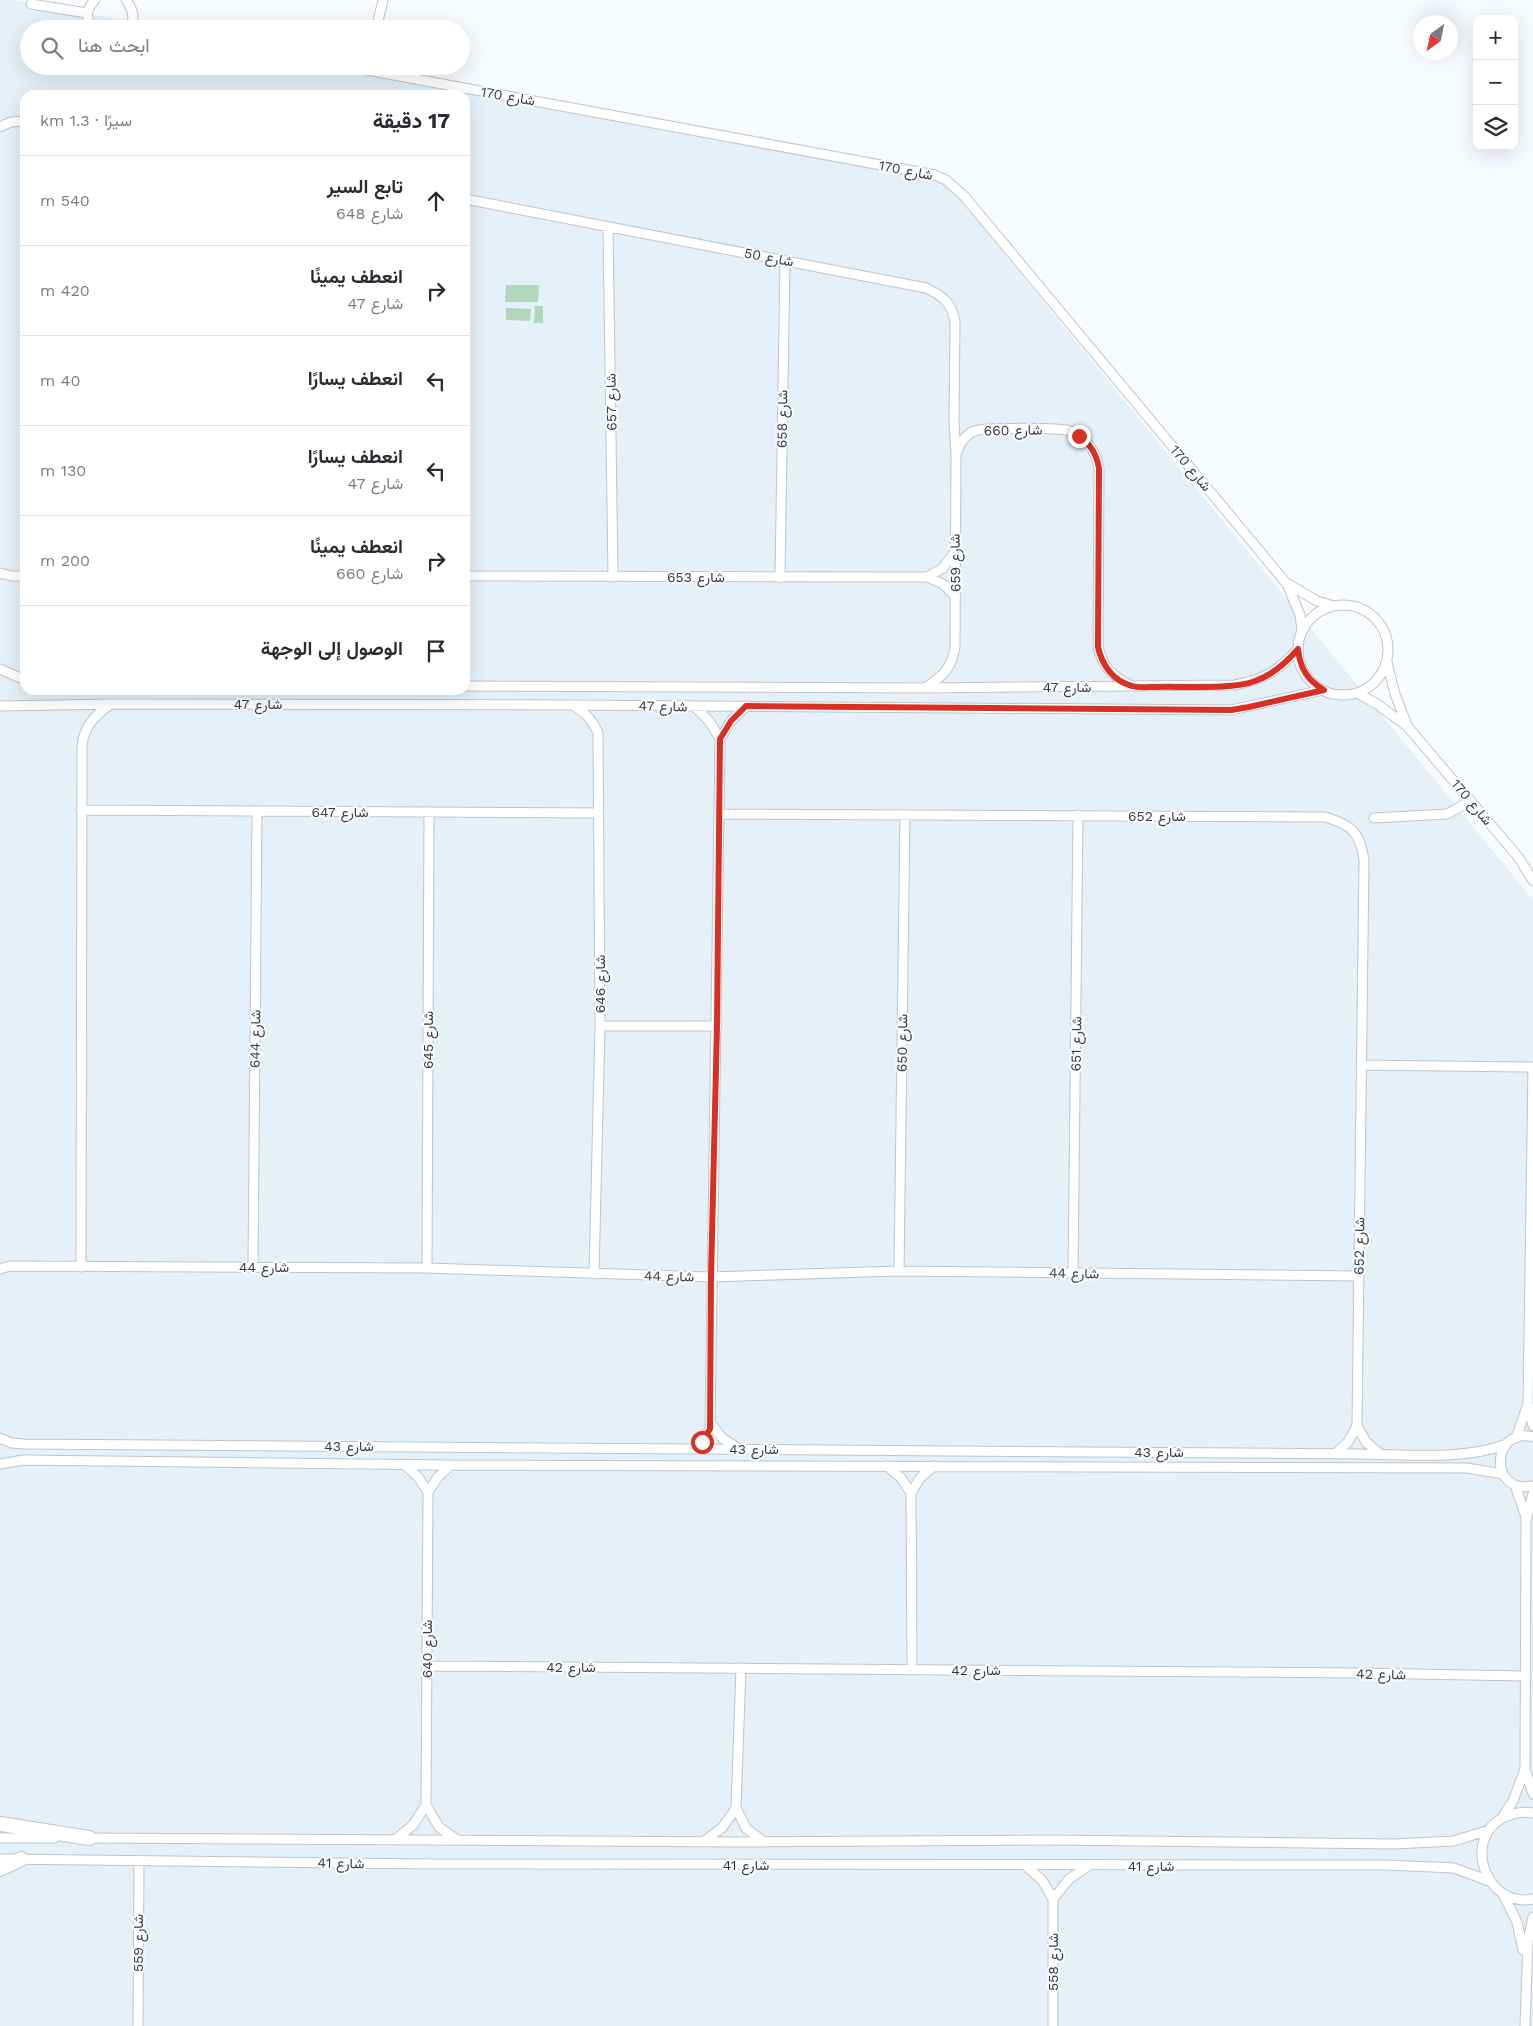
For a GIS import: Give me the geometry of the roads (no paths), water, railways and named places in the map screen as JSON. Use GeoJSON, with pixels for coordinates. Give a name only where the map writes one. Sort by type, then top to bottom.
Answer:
{"type":"FeatureCollection","features":[{"type":"Feature","properties":{"kind":"main road"},"geometry":{"type":"LineString","coordinates":[[0,1824],[89,1838]]}},
{"type":"Feature","properties":{"kind":"main road"},"geometry":{"type":"LineString","coordinates":[[0,1869],[21,1859]]}},
{"type":"Feature","properties":{"kind":"street"},"geometry":{"type":"LineString","coordinates":[[88,20],[87,13],[95,0]]}},
{"type":"Feature","properties":{"kind":"street"},"geometry":{"type":"LineString","coordinates":[[126,0],[131,6],[132,20]]}},
{"type":"Feature","properties":{"kind":"street"},"geometry":{"type":"LineString","coordinates":[[378,20],[383,0]]}},
{"type":"Feature","properties":{"kind":"street"},"geometry":{"type":"LineString","coordinates":[[31,4],[87,13]]}},
{"type":"Feature","properties":{"kind":"street","name":"شارع 170"},"geometry":{"type":"LineString","coordinates":[[403,75],[925,173],[946,180],[964,196],[1287,584],[1300,615],[1302,630]]}},
{"type":"Feature","properties":{"kind":"street"},"geometry":{"type":"LineString","coordinates":[[0,127],[20,121]]}},
{"type":"Feature","properties":{"kind":"street","name":"شارع 50"},"geometry":{"type":"LineString","coordinates":[[470,200],[926,288],[940,294],[948,301],[954,311],[954,423],[956,455]]}},
{"type":"Feature","properties":{"kind":"street","name":"شارع 657"},"geometry":{"type":"LineString","coordinates":[[608,227],[613,577]]}},
{"type":"Feature","properties":{"kind":"street","name":"شارع 658"},"geometry":{"type":"LineString","coordinates":[[780,578],[785,260]]}},
{"type":"Feature","properties":{"kind":"street"},"geometry":{"type":"LineString","coordinates":[[954,423],[963,430],[973,432]]}},
{"type":"Feature","properties":{"kind":"street","name":"شارع 660"},"geometry":{"type":"LineString","coordinates":[[973,432],[992,428],[1066,430],[1079,436],[1091,445],[1097,457],[1099,468],[1098,647],[1101,658],[1110,673],[1132,687]]}},
{"type":"Feature","properties":{"kind":"street"},"geometry":{"type":"LineString","coordinates":[[956,455],[962,441],[973,432]]}},
{"type":"Feature","properties":{"kind":"street","name":"شارع 659"},"geometry":{"type":"LineString","coordinates":[[925,688],[939,679],[947,670],[953,661],[955,648],[956,455]]}},
{"type":"Feature","properties":{"kind":"street"},"geometry":{"type":"LineString","coordinates":[[927,577],[943,568],[955,552]]}},
{"type":"Feature","properties":{"kind":"street"},"geometry":{"type":"LineString","coordinates":[[0,573],[20,576]]}},
{"type":"Feature","properties":{"kind":"street","name":"شارع 653"},"geometry":{"type":"LineString","coordinates":[[470,576],[927,577],[944,584],[956,597]]}},
{"type":"Feature","properties":{"kind":"street","name":"شارع 170"},"geometry":{"type":"LineString","coordinates":[[1287,584],[1310,597],[1334,606]]}},
{"type":"Feature","properties":{"kind":"street"},"geometry":{"type":"LineString","coordinates":[[1334,606],[1356,606],[1376,618],[1387,638],[1389,650],[1383,672],[1377,681],[1357,693],[1334,694],[1324,690],[1308,678],[1302,669],[1298,649],[1302,630],[1315,615],[1334,606]]}},
{"type":"Feature","properties":{"kind":"street","name":"شارع 47"},"geometry":{"type":"LineString","coordinates":[[470,686],[925,688],[1234,685],[1254,682],[1273,673],[1287,662],[1298,649]]}},
{"type":"Feature","properties":{"kind":"street","name":"شارع 170"},"geometry":{"type":"LineString","coordinates":[[1387,661],[1395,694],[1407,726]]}},
{"type":"Feature","properties":{"kind":"street"},"geometry":{"type":"LineString","coordinates":[[0,669],[20,678]]}},
{"type":"Feature","properties":{"kind":"street","name":"شارع 47"},"geometry":{"type":"LineString","coordinates":[[0,706],[112,704],[572,705],[1231,710],[1324,690]]}},
{"type":"Feature","properties":{"kind":"street","name":"شارع 170"},"geometry":{"type":"LineString","coordinates":[[1357,693],[1378,704],[1407,726],[1519,858],[1533,881]]}},
{"type":"Feature","properties":{"kind":"street"},"geometry":{"type":"LineString","coordinates":[[81,1267],[81,810],[83,735],[92,720],[112,704]]}},
{"type":"Feature","properties":{"kind":"street","name":"شارع 646"},"geometry":{"type":"LineString","coordinates":[[572,705],[586,714],[598,733],[600,1026],[594,1274]]}},
{"type":"Feature","properties":{"kind":"street"},"geometry":{"type":"LineString","coordinates":[[694,706],[709,721],[720,739]]}},
{"type":"Feature","properties":{"kind":"street"},"geometry":{"type":"LineString","coordinates":[[696,1448],[710,1429],[720,739],[731,721],[746,706]]}},
{"type":"Feature","properties":{"kind":"street"},"geometry":{"type":"LineString","coordinates":[[1374,818],[1447,814],[1471,801]]}},
{"type":"Feature","properties":{"kind":"street","name":"شارع 647"},"geometry":{"type":"LineString","coordinates":[[81,810],[599,813]]}},
{"type":"Feature","properties":{"kind":"street","name":"شارع 644"},"geometry":{"type":"LineString","coordinates":[[252,1267],[257,811]]}},
{"type":"Feature","properties":{"kind":"street","name":"شارع 645"},"geometry":{"type":"LineString","coordinates":[[428,1268],[429,812]]}},
{"type":"Feature","properties":{"kind":"street","name":"شارع 652"},"geometry":{"type":"LineString","coordinates":[[719,814],[1325,817],[1342,822],[1356,833],[1362,846],[1364,860],[1356,1426]]}},
{"type":"Feature","properties":{"kind":"street","name":"شارع 650"},"geometry":{"type":"LineString","coordinates":[[900,1271],[905,815]]}},
{"type":"Feature","properties":{"kind":"street","name":"شارع 651"},"geometry":{"type":"LineString","coordinates":[[1073,1273],[1078,816]]}},
{"type":"Feature","properties":{"kind":"street"},"geometry":{"type":"LineString","coordinates":[[600,1026],[717,1026]]}},
{"type":"Feature","properties":{"kind":"street"},"geometry":{"type":"LineString","coordinates":[[1361,1065],[1533,1067],[1528,1404],[1533,1426]]}},
{"type":"Feature","properties":{"kind":"street","name":"شارع 44"},"geometry":{"type":"LineString","coordinates":[[0,1263],[10,1266],[81,1267],[428,1268],[711,1277],[900,1271],[1358,1276]]}},
{"type":"Feature","properties":{"kind":"street","name":"شارع 44"},"geometry":{"type":"LineString","coordinates":[[0,1269],[10,1266]]}},
{"type":"Feature","properties":{"kind":"street"},"geometry":{"type":"LineString","coordinates":[[1516,1438],[1528,1404]]}},
{"type":"Feature","properties":{"kind":"street"},"geometry":{"type":"LineString","coordinates":[[710,1422],[722,1438],[739,1449]]}},
{"type":"Feature","properties":{"kind":"street"},"geometry":{"type":"LineString","coordinates":[[1336,1454],[1348,1442],[1356,1426]]}},
{"type":"Feature","properties":{"kind":"street"},"geometry":{"type":"LineString","coordinates":[[1356,1426],[1366,1442],[1380,1454]]}},
{"type":"Feature","properties":{"kind":"street"},"geometry":{"type":"LineString","coordinates":[[1516,1438],[1522,1436],[1533,1437]]}},
{"type":"Feature","properties":{"kind":"street","name":"شارع 43"},"geometry":{"type":"LineString","coordinates":[[0,1438],[24,1444],[1469,1454],[1494,1449],[1516,1438]]}},
{"type":"Feature","properties":{"kind":"street"},"geometry":{"type":"LineString","coordinates":[[1507,1444],[1500,1458],[1503,1474],[1515,1485],[1526,1520]]}},
{"type":"Feature","properties":{"kind":"street","name":"شارع 43"},"geometry":{"type":"LineString","coordinates":[[0,1464],[22,1460],[452,1465],[1467,1468],[1503,1474]]}},
{"type":"Feature","properties":{"kind":"street"},"geometry":{"type":"LineString","coordinates":[[404,1464],[418,1476],[428,1492],[438,1476],[452,1465]]}},
{"type":"Feature","properties":{"kind":"street"},"geometry":{"type":"LineString","coordinates":[[887,1466],[901,1478],[911,1493]]}},
{"type":"Feature","properties":{"kind":"street"},"geometry":{"type":"LineString","coordinates":[[912,1670],[911,1493],[920,1478],[934,1466]]}},
{"type":"Feature","properties":{"kind":"street"},"geometry":{"type":"LineString","coordinates":[[1515,1485],[1533,1486]]}},
{"type":"Feature","properties":{"kind":"street","name":"شارع 640"},"geometry":{"type":"LineString","coordinates":[[426,1805],[428,1492]]}},
{"type":"Feature","properties":{"kind":"street"},"geometry":{"type":"LineString","coordinates":[[1533,1494],[1526,1520],[1525,1769],[1533,1794]]}},
{"type":"Feature","properties":{"kind":"street","name":"شارع 42"},"geometry":{"type":"LineString","coordinates":[[427,1666],[1526,1676]]}},
{"type":"Feature","properties":{"kind":"street"},"geometry":{"type":"LineString","coordinates":[[741,1668],[736,1808],[746,1828],[764,1842]]}},
{"type":"Feature","properties":{"kind":"street"},"geometry":{"type":"LineString","coordinates":[[1525,1769],[1512,1801],[1502,1818],[1484,1839],[1481,1855],[1484,1871],[1489,1881],[1503,1894],[1511,1907],[1520,1932],[1526,1978]]}},
{"type":"Feature","properties":{"kind":"street"},"geometry":{"type":"LineString","coordinates":[[394,1840],[413,1825],[426,1805],[439,1827],[459,1841]]}},
{"type":"Feature","properties":{"kind":"street"},"geometry":{"type":"LineString","coordinates":[[702,1842],[722,1828],[736,1808]]}},
{"type":"Feature","properties":{"kind":"street"},"geometry":{"type":"LineString","coordinates":[[1502,1818],[1516,1813],[1533,1813]]}},
{"type":"Feature","properties":{"kind":"street","name":"شارع 41"},"geometry":{"type":"LineString","coordinates":[[0,1838],[702,1842],[1050,1840],[1402,1843],[1454,1841],[1490,1830]]}},
{"type":"Feature","properties":{"kind":"street","name":"شارع 41"},"geometry":{"type":"LineString","coordinates":[[0,1859],[431,1864],[1386,1865],[1454,1868],[1489,1881]]}},
{"type":"Feature","properties":{"kind":"street","name":"شارع 559"},"geometry":{"type":"LineString","coordinates":[[138,1860],[138,2026]]}},
{"type":"Feature","properties":{"kind":"street"},"geometry":{"type":"LineString","coordinates":[[1025,1866],[1042,1880],[1053,1899],[1069,1879],[1089,1866]]}},
{"type":"Feature","properties":{"kind":"street"},"geometry":{"type":"LineString","coordinates":[[1503,1894],[1515,1898],[1533,1898]]}},
{"type":"Feature","properties":{"kind":"street","name":"شارع 558"},"geometry":{"type":"LineString","coordinates":[[1053,1899],[1053,2026]]}},
{"type":"Feature","properties":{"kind":"street"},"geometry":{"type":"LineString","coordinates":[[1525,2026],[1528,1941],[1533,1917]]}}]}
